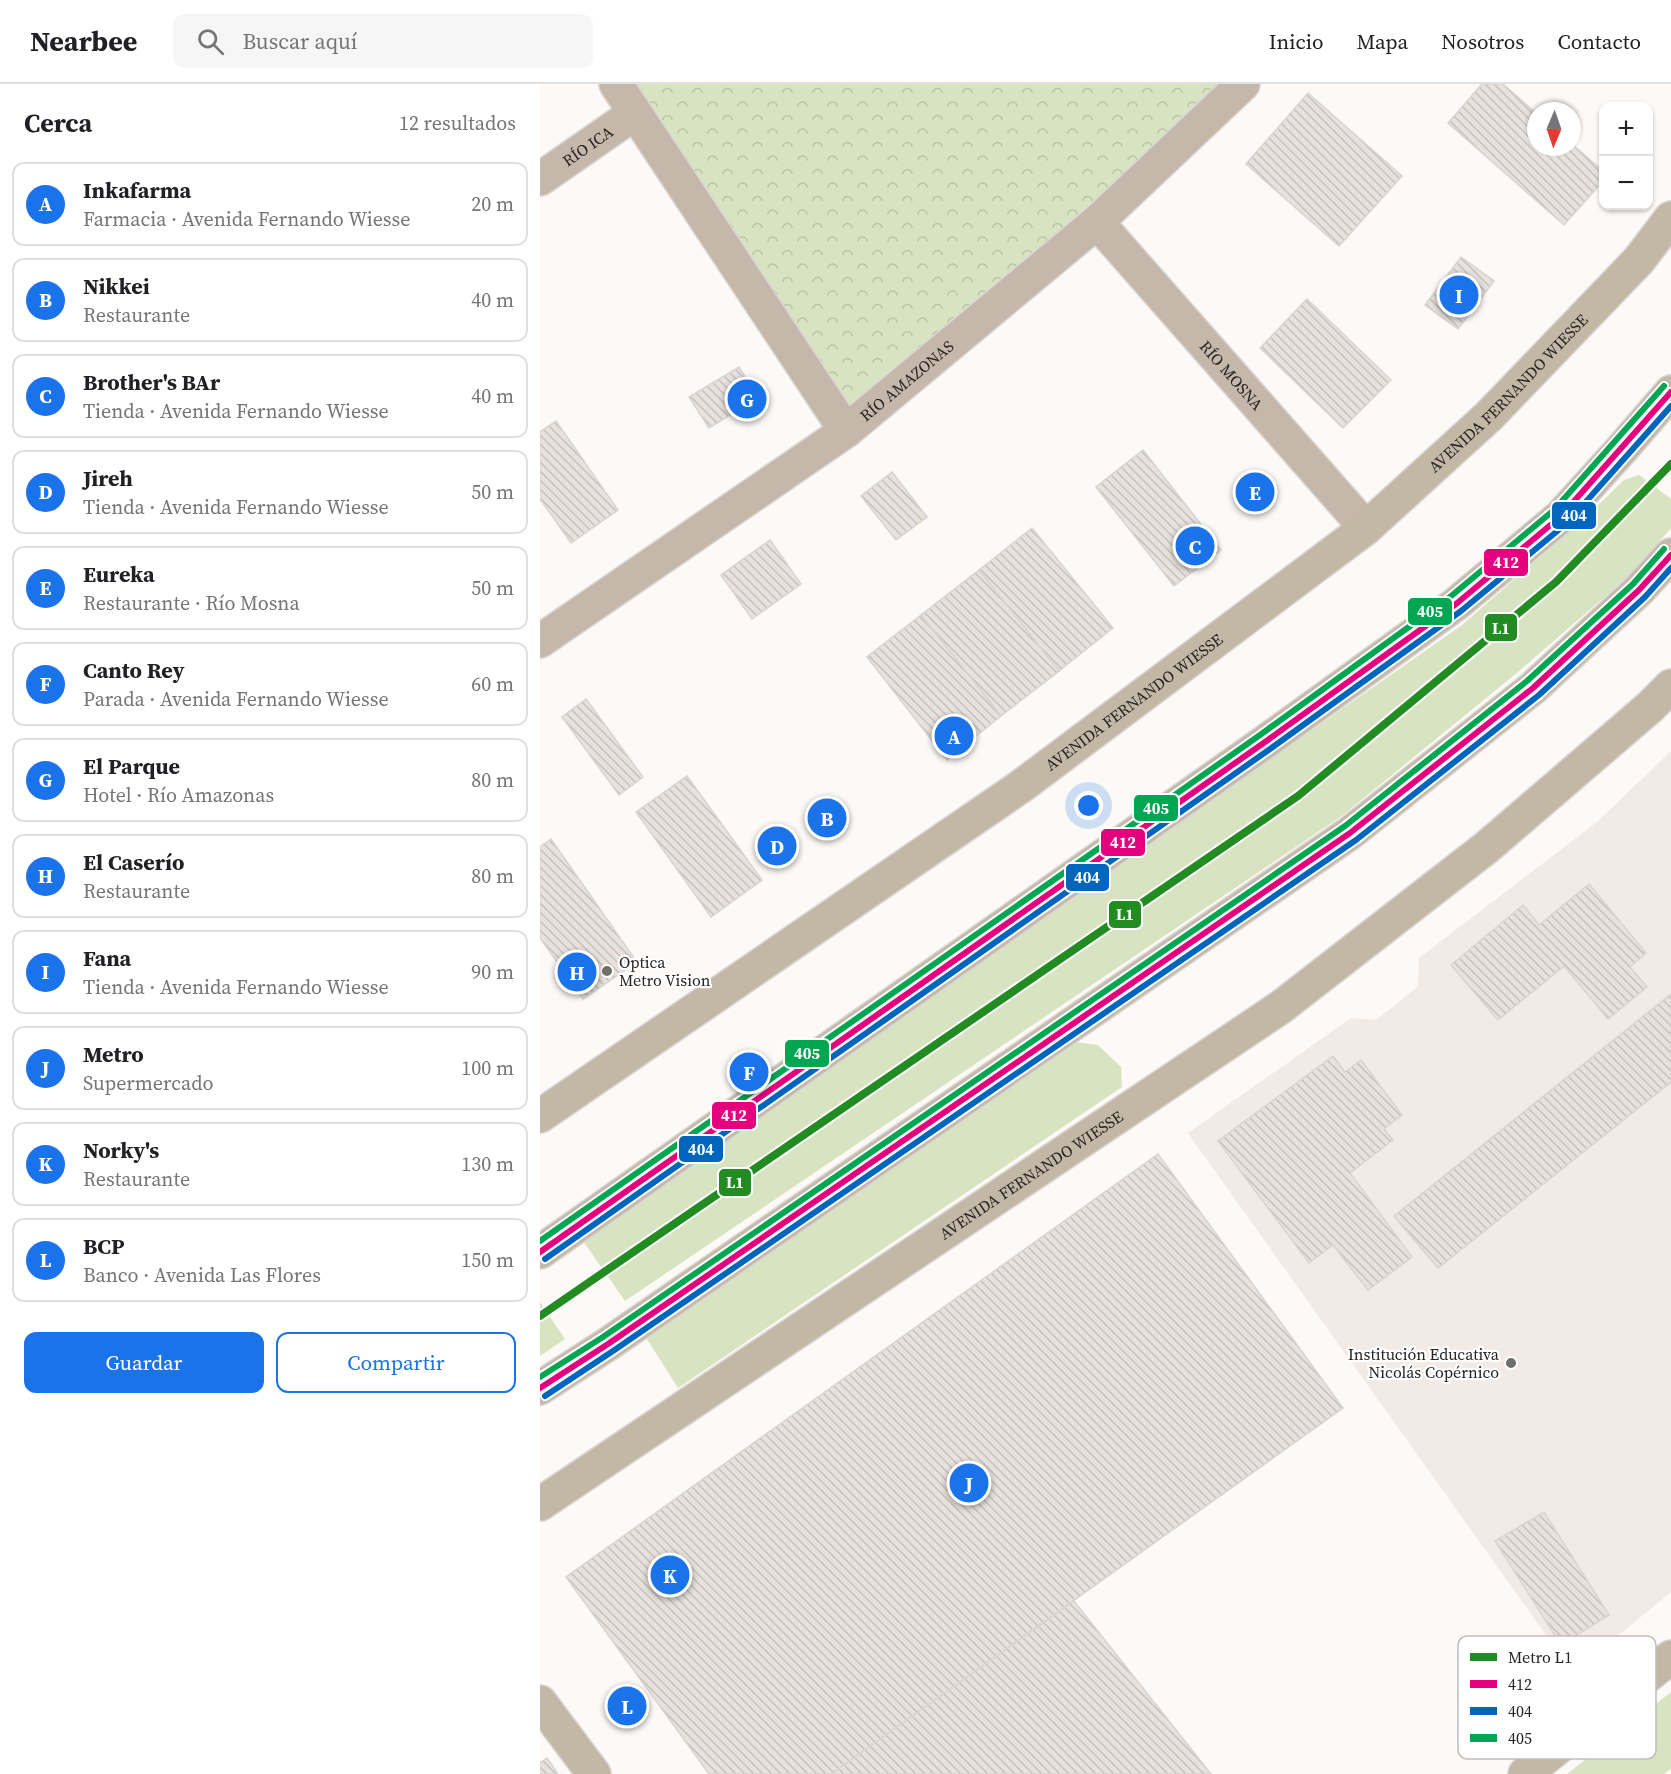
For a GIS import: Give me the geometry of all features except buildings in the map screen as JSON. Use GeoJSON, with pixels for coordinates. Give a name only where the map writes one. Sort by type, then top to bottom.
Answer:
{"type":"FeatureCollection","features":[{"type":"Feature","properties":{"kind":"main road","name":"AVENIDA FERNANDO WIESSE"},"geometry":{"type":"LineString","coordinates":[[540,1116],[1020,787],[1366,528],[1489,416],[1639,260],[1671,218]]}},
{"type":"Feature","properties":{"kind":"main road"},"geometry":{"type":"LineString","coordinates":[[540,1252],[1265,742],[1456,604],[1560,517],[1671,392]]}},
{"type":"Feature","properties":{"kind":"main road"},"geometry":{"type":"LineString","coordinates":[[540,1388],[608,1344],[1350,834],[1533,687],[1639,590],[1671,555]]}},
{"type":"Feature","properties":{"kind":"main road","name":"AVENIDA FERNANDO WIESSE"},"geometry":{"type":"LineString","coordinates":[[540,1504],[1281,1007],[1487,848],[1650,707],[1671,686]]}},
{"type":"Feature","properties":{"kind":"main road"},"geometry":{"type":"LineString","coordinates":[[1656,1669],[1671,1657]]}},
{"type":"Feature","properties":{"kind":"main road"},"geometry":{"type":"LineString","coordinates":[[540,1701],[594,1774]]}},
{"type":"Feature","properties":{"kind":"main road"},"geometry":{"type":"LineString","coordinates":[[1525,1774],[1544,1759]]}},
{"type":"Feature","properties":{"kind":"street"},"geometry":{"type":"LineString","coordinates":[[616,84],[846,431]]}},
{"type":"Feature","properties":{"kind":"street","name":"RÍO AMAZONAS"},"geometry":{"type":"LineString","coordinates":[[540,641],[846,431],[1097,222],[1243,84]]}},
{"type":"Feature","properties":{"kind":"street","name":"RÍO ICA"},"geometry":{"type":"LineString","coordinates":[[540,179],[635,113]]}},
{"type":"Feature","properties":{"kind":"street","name":"RÍO MOSNA"},"geometry":{"type":"LineString","coordinates":[[1097,222],[1366,528]]}},
{"type":"Feature","properties":{"kind":"shaded area","name":"Institución Educativa Nicolás Copérnico"},"geometry":{"type":"Polygon","coordinates":[[[1671,751],[1671,1592],[1618,1636],[1547,1636],[1188,1133],[1351,1018],[1376,1020],[1418,986],[1419,958],[1597,822],[1671,751]]]}},
{"type":"Feature","properties":{"kind":"green space"},"geometry":{"type":"Polygon","coordinates":[[[618,84],[1243,84],[846,431],[618,84]]]}},
{"type":"Feature","properties":{"kind":"green space"},"geometry":{"type":"Polygon","coordinates":[[[1639,475],[1671,499],[1671,528],[1632,573],[1518,672],[1343,815],[625,1301],[583,1241],[1462,625],[1585,518],[1624,480],[1639,475]]]}},
{"type":"Feature","properties":{"kind":"green space"},"geometry":{"type":"Polygon","coordinates":[[[1076,1042],[1098,1045],[1121,1067],[1122,1087],[678,1388],[645,1336],[1076,1042]]]}},
{"type":"Feature","properties":{"kind":"green space"},"geometry":{"type":"Polygon","coordinates":[[[540,1302],[565,1339],[540,1356],[540,1302]]]}},
{"type":"Feature","properties":{"kind":"green space"},"geometry":{"type":"Polygon","coordinates":[[[1671,1692],[1671,1769],[1664,1774],[1567,1774],[1586,1759],[1656,1759],[1656,1704],[1671,1692]]]}},
{"type":"Feature","properties":{"kind":"metro line","name":"L1"},"geometry":{"type":"LineString","coordinates":[[540,1316],[1298,796],[1556,582],[1671,464]]}},
{"type":"Feature","properties":{"kind":"transit line","name":"405"},"geometry":{"type":"LineString","coordinates":[[540,1241],[1260,735],[1450,597],[1554,510],[1664,386]]}},
{"type":"Feature","properties":{"kind":"transit line","name":"412"},"geometry":{"type":"LineString","coordinates":[[540,1252],[1265,742],[1456,604],[1560,517],[1671,392]]}},
{"type":"Feature","properties":{"kind":"transit line","name":"404"},"geometry":{"type":"LineString","coordinates":[[545,1259],[1270,749],[1461,611],[1567,523],[1671,406]]}},
{"type":"Feature","properties":{"kind":"transit line","name":"405"},"geometry":{"type":"LineString","coordinates":[[540,1377],[603,1337],[1345,826],[1527,681],[1633,584],[1664,549]]}},
{"type":"Feature","properties":{"kind":"transit line","name":"412"},"geometry":{"type":"LineString","coordinates":[[540,1388],[608,1344],[1350,833],[1533,688],[1639,590],[1671,555]]}},
{"type":"Feature","properties":{"kind":"transit line","name":"404"},"geometry":{"type":"LineString","coordinates":[[545,1396],[1356,840],[1539,695],[1645,597],[1671,568]]}},
{"type":"Feature","properties":{"kind":"place","name":"Fana"},"geometry":{"type":"Point","coordinates":[1459,295]}},
{"type":"Feature","properties":{"kind":"place","name":"El Parque"},"geometry":{"type":"Point","coordinates":[747,399]}},
{"type":"Feature","properties":{"kind":"place","name":"Eureka"},"geometry":{"type":"Point","coordinates":[1255,492]}},
{"type":"Feature","properties":{"kind":"place","name":"Brother's BAr"},"geometry":{"type":"Point","coordinates":[1195,546]}},
{"type":"Feature","properties":{"kind":"place","name":"Inkafarma"},"geometry":{"type":"Point","coordinates":[954,736]}},
{"type":"Feature","properties":{"kind":"place","name":"Nikkei"},"geometry":{"type":"Point","coordinates":[827,818]}},
{"type":"Feature","properties":{"kind":"place","name":"Jireh"},"geometry":{"type":"Point","coordinates":[777,846]}},
{"type":"Feature","properties":{"kind":"place","name":"Optica Metro Vision"},"geometry":{"type":"Point","coordinates":[607,971]}},
{"type":"Feature","properties":{"kind":"place","name":"El Caserío"},"geometry":{"type":"Point","coordinates":[577,972]}},
{"type":"Feature","properties":{"kind":"place","name":"Canto Rey"},"geometry":{"type":"Point","coordinates":[749,1072]}},
{"type":"Feature","properties":{"kind":"place","name":"Institución Educativa Nicolás Copérnico"},"geometry":{"type":"Point","coordinates":[1511,1363]}},
{"type":"Feature","properties":{"kind":"place","name":"Metro"},"geometry":{"type":"Point","coordinates":[969,1483]}},
{"type":"Feature","properties":{"kind":"place","name":"Norky's"},"geometry":{"type":"Point","coordinates":[670,1575]}},
{"type":"Feature","properties":{"kind":"place","name":"BCP"},"geometry":{"type":"Point","coordinates":[627,1706]}}]}
